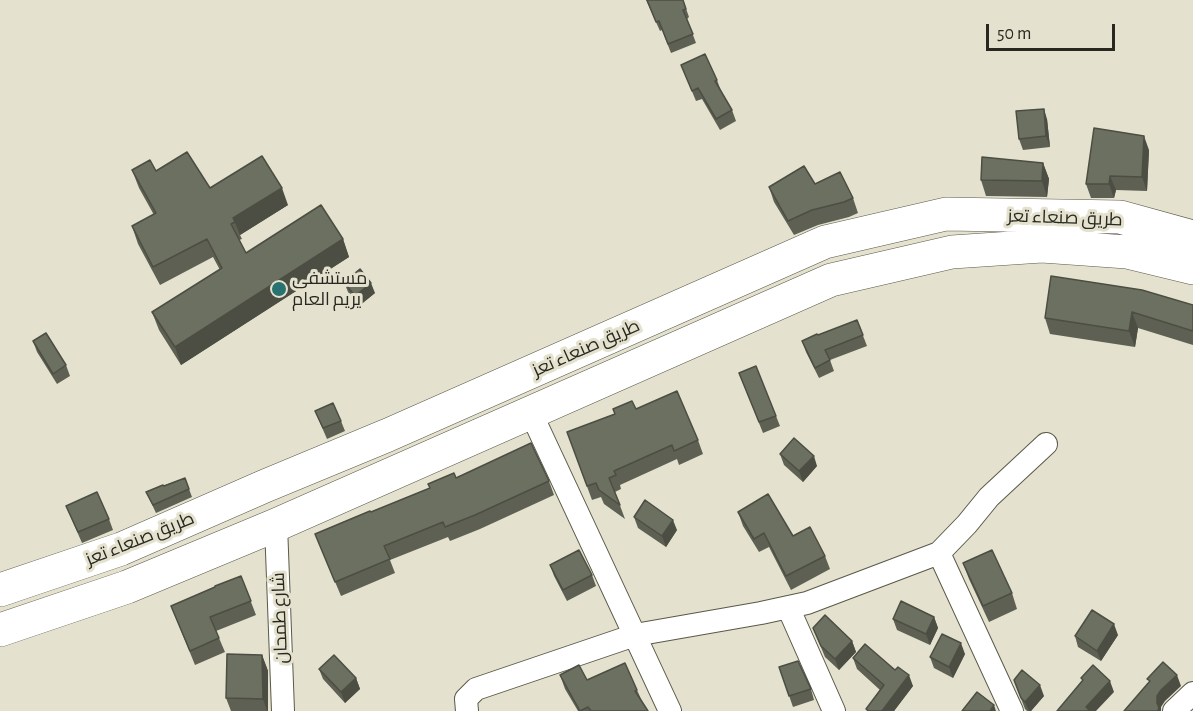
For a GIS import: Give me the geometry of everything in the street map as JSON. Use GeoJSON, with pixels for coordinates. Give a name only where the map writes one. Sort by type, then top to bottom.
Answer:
{"type":"FeatureCollection","features":[{"type":"Feature","properties":{"kind":"highway","name":"طريق صنعاء تعز"},"geometry":{"type":"LineString","coordinates":[[0,590],[121,549],[388,435],[825,242],[946,214],[1120,218],[1193,237]]}},
{"type":"Feature","properties":{"kind":"highway","name":"طريق صنعاء تعز"},"geometry":{"type":"LineString","coordinates":[[0,630],[128,587],[276,525],[831,280],[952,252],[1041,246],[1127,252],[1193,268]]}},
{"type":"Feature","properties":{"kind":"highway"},"geometry":{"type":"LineString","coordinates":[[265,486],[276,525]]}},
{"type":"Feature","properties":{"kind":"street"},"geometry":{"type":"LineString","coordinates":[[531,413],[670,711]]}},
{"type":"Feature","properties":{"kind":"street"},"geometry":{"type":"LineString","coordinates":[[467,711],[466,699],[476,689],[635,635],[807,603],[939,553],[989,497],[1046,444]]}},
{"type":"Feature","properties":{"kind":"street","name":"شارع طمحان"},"geometry":{"type":"LineString","coordinates":[[276,525],[284,711]]}},
{"type":"Feature","properties":{"kind":"street"},"geometry":{"type":"LineString","coordinates":[[939,553],[1012,711]]}},
{"type":"Feature","properties":{"kind":"street"},"geometry":{"type":"LineString","coordinates":[[788,607],[834,711]]}},
{"type":"Feature","properties":{"kind":"street"},"geometry":{"type":"LineString","coordinates":[[1174,711],[1193,693]]}},
{"type":"Feature","properties":{"kind":"building"},"geometry":{"type":"Polygon","coordinates":[[[647,0],[683,0],[686,9],[683,10],[693,34],[668,44],[647,0]]]}},
{"type":"Feature","properties":{"kind":"building"},"geometry":{"type":"Polygon","coordinates":[[[705,54],[717,80],[715,81],[732,110],[716,119],[698,88],[692,91],[681,65],[705,54]]]}},
{"type":"Feature","properties":{"kind":"building"},"geometry":{"type":"Polygon","coordinates":[[[1044,109],[1046,136],[1019,139],[1016,111],[1044,109]]]}},
{"type":"Feature","properties":{"kind":"building"},"geometry":{"type":"Polygon","coordinates":[[[1094,128],[1144,136],[1142,177],[1110,176],[1109,184],[1086,184],[1094,128]]]}},
{"type":"Feature","properties":{"kind":"building"},"geometry":{"type":"Polygon","coordinates":[[[187,152],[210,188],[262,156],[282,188],[233,218],[235,222],[231,224],[246,253],[321,205],[343,239],[175,347],[152,312],[222,268],[207,239],[153,267],[132,226],[156,213],[132,170],[150,160],[156,171],[187,152]]]}},
{"type":"Feature","properties":{"kind":"building"},"geometry":{"type":"Polygon","coordinates":[[[982,157],[1043,163],[1042,181],[981,180],[982,157]]]}},
{"type":"Feature","properties":{"kind":"building"},"geometry":{"type":"Polygon","coordinates":[[[804,166],[815,184],[840,172],[853,198],[812,210],[788,221],[769,187],[804,166]]]}},
{"type":"Feature","properties":{"kind":"building"},"geometry":{"type":"Polygon","coordinates":[[[360,269],[371,283],[355,296],[344,282],[360,269]]]}},
{"type":"Feature","properties":{"kind":"building"},"geometry":{"type":"Polygon","coordinates":[[[1051,276],[1142,290],[1193,305],[1193,331],[1132,312],[1129,331],[1045,318],[1051,276]]]}},
{"type":"Feature","properties":{"kind":"building"},"geometry":{"type":"Polygon","coordinates":[[[857,320],[863,335],[825,350],[830,360],[815,368],[802,341],[857,320]]]}},
{"type":"Feature","properties":{"kind":"building"},"geometry":{"type":"Polygon","coordinates":[[[46,333],[66,365],[53,374],[33,341],[46,333]]]}},
{"type":"Feature","properties":{"kind":"building"},"geometry":{"type":"Polygon","coordinates":[[[756,366],[776,416],[759,422],[739,373],[756,366]]]}},
{"type":"Feature","properties":{"kind":"building"},"geometry":{"type":"Polygon","coordinates":[[[677,391],[698,440],[674,451],[672,445],[614,471],[616,475],[609,478],[620,505],[599,490],[596,483],[587,486],[567,432],[615,414],[613,409],[632,401],[636,409],[677,391]]]}},
{"type":"Feature","properties":{"kind":"building"},"geometry":{"type":"Polygon","coordinates":[[[333,403],[341,421],[323,428],[315,411],[333,403]]]}},
{"type":"Feature","properties":{"kind":"building"},"geometry":{"type":"Polygon","coordinates":[[[794,438],[814,456],[799,471],[780,454],[794,438]]]}},
{"type":"Feature","properties":{"kind":"building"},"geometry":{"type":"Polygon","coordinates":[[[531,443],[549,481],[445,527],[443,522],[384,546],[390,559],[335,582],[315,534],[430,488],[428,484],[454,473],[456,478],[531,443]]]}},
{"type":"Feature","properties":{"kind":"building"},"geometry":{"type":"Polygon","coordinates":[[[185,478],[189,489],[153,505],[146,492],[185,478]]]}},
{"type":"Feature","properties":{"kind":"building"},"geometry":{"type":"Polygon","coordinates":[[[97,492],[109,519],[78,532],[66,506],[97,492]]]}},
{"type":"Feature","properties":{"kind":"building"},"geometry":{"type":"Polygon","coordinates":[[[768,494],[793,536],[810,527],[825,556],[786,576],[764,533],[754,539],[738,512],[768,494]]]}},
{"type":"Feature","properties":{"kind":"building"},"geometry":{"type":"Polygon","coordinates":[[[645,500],[673,520],[662,536],[634,517],[645,500]]]}},
{"type":"Feature","properties":{"kind":"building"},"geometry":{"type":"Polygon","coordinates":[[[579,550],[592,575],[563,590],[550,565],[579,550]]]}},
{"type":"Feature","properties":{"kind":"building"},"geometry":{"type":"Polygon","coordinates":[[[992,550],[1012,593],[983,606],[963,563],[992,550]]]}},
{"type":"Feature","properties":{"kind":"building"},"geometry":{"type":"Polygon","coordinates":[[[241,576],[251,601],[210,617],[219,638],[190,651],[171,606],[241,576]]]}},
{"type":"Feature","properties":{"kind":"building"},"geometry":{"type":"Polygon","coordinates":[[[901,601],[934,617],[926,634],[893,619],[901,601]]]}},
{"type":"Feature","properties":{"kind":"building"},"geometry":{"type":"Polygon","coordinates":[[[1092,610],[1114,624],[1097,651],[1075,636],[1092,610]]]}},
{"type":"Feature","properties":{"kind":"building"},"geometry":{"type":"Polygon","coordinates":[[[825,615],[852,641],[835,659],[821,646],[813,628],[825,615]]]}},
{"type":"Feature","properties":{"kind":"building"},"geometry":{"type":"Polygon","coordinates":[[[942,634],[961,643],[949,667],[930,657],[942,634]]]}},
{"type":"Feature","properties":{"kind":"building"},"geometry":{"type":"Polygon","coordinates":[[[865,644],[895,670],[898,667],[909,675],[882,711],[866,709],[884,685],[853,658],[865,644]]]}},
{"type":"Feature","properties":{"kind":"building"},"geometry":{"type":"Polygon","coordinates":[[[227,654],[262,655],[263,699],[226,698],[227,654]]]}},
{"type":"Feature","properties":{"kind":"building"},"geometry":{"type":"Polygon","coordinates":[[[334,655],[356,678],[341,692],[319,669],[334,655]]]}},
{"type":"Feature","properties":{"kind":"building"},"geometry":{"type":"Polygon","coordinates":[[[798,661],[811,689],[789,696],[779,667],[798,661]]]}},
{"type":"Feature","properties":{"kind":"building"},"geometry":{"type":"Polygon","coordinates":[[[1163,662],[1177,675],[1157,696],[1159,711],[1124,711],[1150,681],[1147,679],[1163,662]]]}},
{"type":"Feature","properties":{"kind":"building"},"geometry":{"type":"Polygon","coordinates":[[[625,663],[637,690],[635,691],[648,711],[591,711],[588,707],[580,711],[560,675],[579,665],[587,680],[625,663]]]}},
{"type":"Feature","properties":{"kind":"building"},"geometry":{"type":"Polygon","coordinates":[[[1093,665],[1110,681],[1086,707],[1090,711],[1057,711],[1083,680],[1081,678],[1093,665]]]}},
{"type":"Feature","properties":{"kind":"building"},"geometry":{"type":"Polygon","coordinates":[[[1022,670],[1040,685],[1025,702],[1014,680],[1022,670]]]}},
{"type":"Feature","properties":{"kind":"building"},"geometry":{"type":"Polygon","coordinates":[[[977,692],[994,705],[990,711],[962,711],[977,692]]]}},
{"type":"Feature","properties":{"kind":"place","name":"مستشفى يريم العام"},"geometry":{"type":"Point","coordinates":[279,289]}}]}
